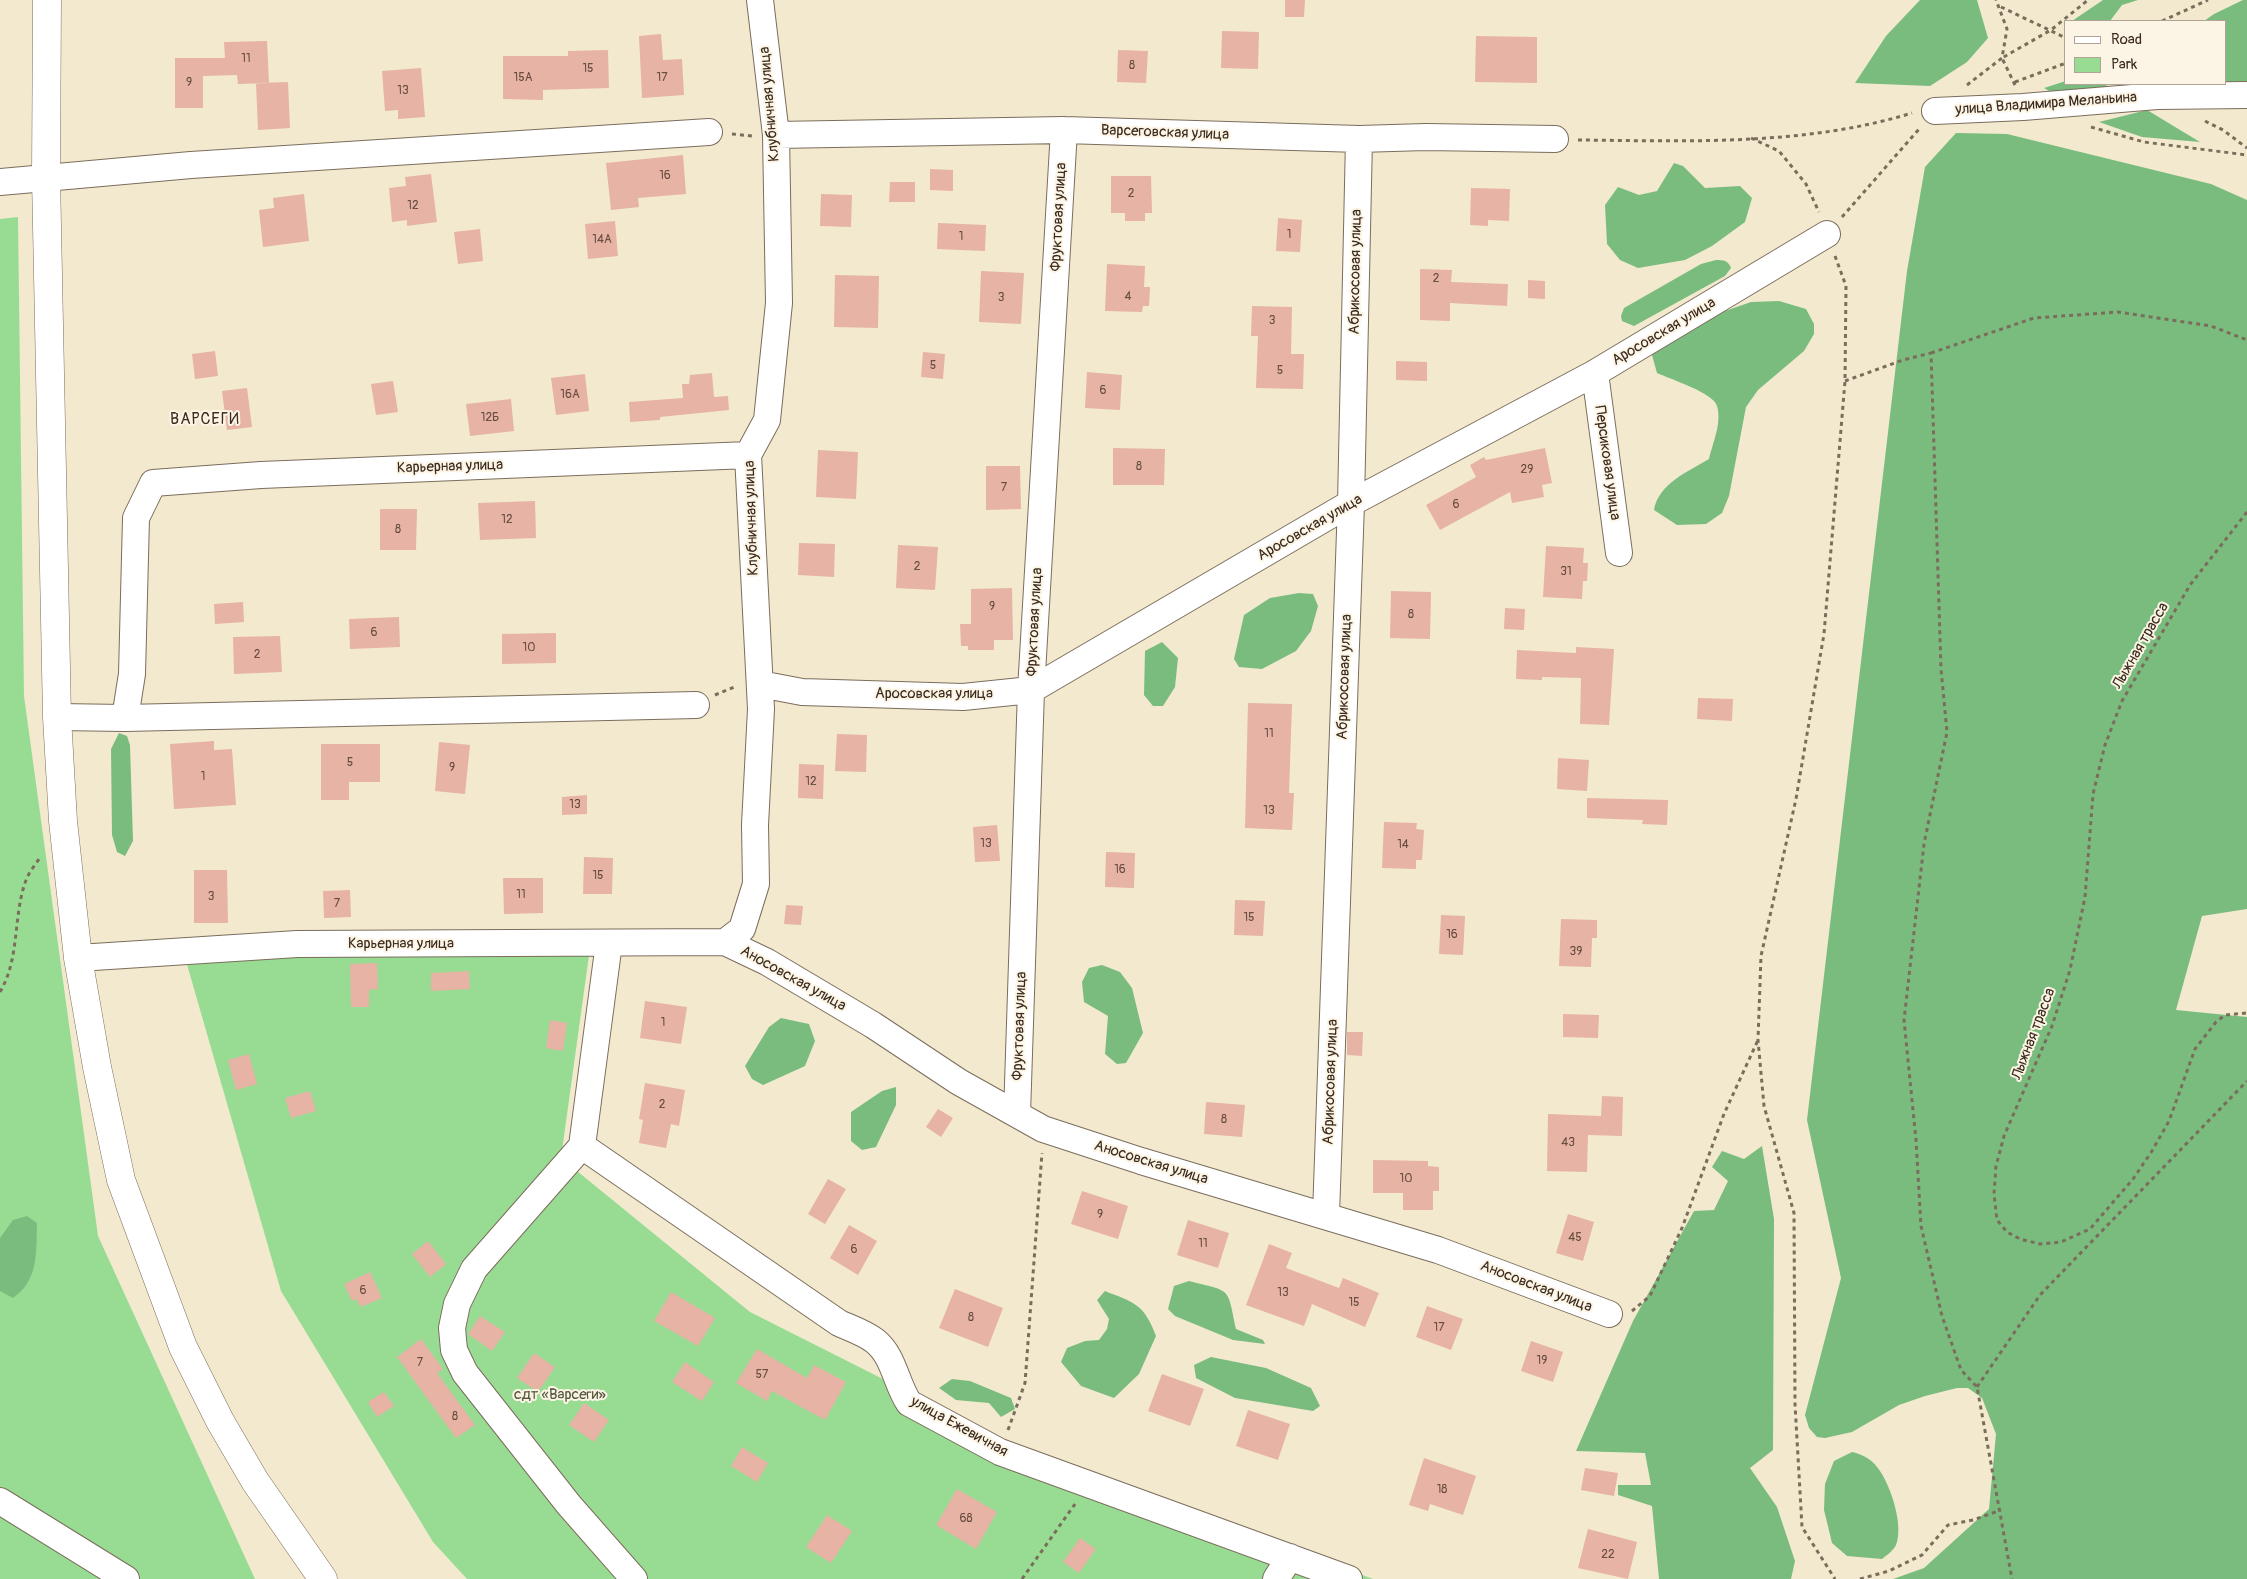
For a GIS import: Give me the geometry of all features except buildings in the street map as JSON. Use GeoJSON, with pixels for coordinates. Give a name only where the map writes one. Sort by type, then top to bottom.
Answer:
{"type":"FeatureCollection","features":[{"type":"Feature","properties":{"kind":"main road"},"geometry":{"type":"LineString","coordinates":[[47,0],[46,176],[57,717],[64,821],[78,958],[97,1067],[121,1180],[182,1347],[220,1421],[255,1481],[307,1559],[323,1579]]}},
{"type":"Feature","properties":{"kind":"street","name":"Клубничная улица"},"geometry":{"type":"LineString","coordinates":[[726,942],[742,929],[756,884],[755,825],[761,710],[748,455],[767,420],[779,303],[776,135],[760,0]]}},
{"type":"Feature","properties":{"kind":"street","name":"улица Владимира Меланьина"},"geometry":{"type":"LineString","coordinates":[[1935,111],[2023,107],[2156,96],[2247,95]]}},
{"type":"Feature","properties":{"kind":"street","name":"Варсеговская улица"},"geometry":{"type":"LineString","coordinates":[[776,135],[1064,130],[1359,139],[1426,137],[1555,139]]}},
{"type":"Feature","properties":{"kind":"street","name":"Фруктовая улица"},"geometry":{"type":"LineString","coordinates":[[1017,1114],[1031,690],[1064,130]]}},
{"type":"Feature","properties":{"kind":"street"},"geometry":{"type":"LineString","coordinates":[[0,182],[46,176],[190,165],[709,132]]}},
{"type":"Feature","properties":{"kind":"street","name":"Абрикосовая улица"},"geometry":{"type":"LineString","coordinates":[[1326,1215],[1352,503],[1359,139]]}},
{"type":"Feature","properties":{"kind":"street","name":"Аросовская улица"},"geometry":{"type":"LineString","coordinates":[[760,684],[802,692],[963,697],[1031,690],[1352,503],[1595,373],[1827,234]]}},
{"type":"Feature","properties":{"kind":"street","name":"Персиковая улица"},"geometry":{"type":"LineString","coordinates":[[1595,373],[1619,552]]}},
{"type":"Feature","properties":{"kind":"street","name":"Карьерная улица"},"geometry":{"type":"LineString","coordinates":[[125,718],[132,674],[136,518],[153,482],[261,475],[748,455]]}},
{"type":"Feature","properties":{"kind":"street"},"geometry":{"type":"LineString","coordinates":[[57,717],[125,718],[696,705]]}},
{"type":"Feature","properties":{"kind":"street","name":"Карьерная улица"},"geometry":{"type":"LineString","coordinates":[[78,958],[297,944],[726,942]]}},
{"type":"Feature","properties":{"kind":"street","name":"Аносовская улица"},"geometry":{"type":"LineString","coordinates":[[726,942],[767,962],[874,1025],[959,1082],[1043,1129],[1438,1250],[1608,1314]]}},
{"type":"Feature","properties":{"kind":"street"},"geometry":{"type":"LineString","coordinates":[[609,943],[582,1146],[474,1269],[457,1304],[452,1328],[454,1350],[465,1373],[562,1497],[634,1579]]}},
{"type":"Feature","properties":{"kind":"street","name":"улица Ежевичная"},"geometry":{"type":"LineString","coordinates":[[582,1146],[839,1323],[875,1340],[889,1358],[902,1391],[909,1403],[1000,1452],[1090,1483],[1349,1579]]}},
{"type":"Feature","properties":{"kind":"street"},"geometry":{"type":"LineString","coordinates":[[0,1501],[126,1579]]}},
{"type":"Feature","properties":{"kind":"street"},"geometry":{"type":"LineString","coordinates":[[1276,1579],[1290,1557]]}},
{"type":"Feature","properties":{"kind":"path"},"geometry":{"type":"LineString","coordinates":[[1996,0],[2000,6],[2007,29],[2002,58]]}},
{"type":"Feature","properties":{"kind":"path"},"geometry":{"type":"LineString","coordinates":[[1965,87],[2002,58],[2051,30],[2088,0]]}},
{"type":"Feature","properties":{"kind":"path"},"geometry":{"type":"LineString","coordinates":[[2164,20],[2208,0]]}},
{"type":"Feature","properties":{"kind":"path"},"geometry":{"type":"LineString","coordinates":[[2000,6],[2064,37]]}},
{"type":"Feature","properties":{"kind":"path"},"geometry":{"type":"LineString","coordinates":[[2005,86],[2064,64]]}},
{"type":"Feature","properties":{"kind":"path"},"geometry":{"type":"LineString","coordinates":[[1555,139],[1691,141],[1800,135],[1884,122],[1916,112],[1935,111]]}},
{"type":"Feature","properties":{"kind":"path"},"geometry":{"type":"LineString","coordinates":[[1827,234],[1935,111]]}},
{"type":"Feature","properties":{"kind":"path"},"geometry":{"type":"LineString","coordinates":[[709,132],[762,138],[776,135]]}},
{"type":"Feature","properties":{"kind":"path"},"geometry":{"type":"LineString","coordinates":[[1751,138],[1779,151],[1806,184],[1846,286],[1845,381],[1824,634],[1796,799],[1761,956],[1758,1040],[1764,1106],[1794,1213],[1795,1404],[1802,1527],[1835,1579]]}},
{"type":"Feature","properties":{"kind":"path"},"geometry":{"type":"LineString","coordinates":[[1845,381],[1903,360],[1931,353],[2034,318],[2118,312],[2211,326],[2247,340]]}},
{"type":"Feature","properties":{"kind":"path"},"geometry":{"type":"LineString","coordinates":[[1931,353],[1941,669],[1947,732],[1924,844],[1904,1020],[1916,1140],[1921,1226],[1945,1325],[1961,1370],[1977,1387],[2001,1510],[2012,1579]]}},
{"type":"Feature","properties":{"kind":"path","name":"Лыжная трасса"},"geometry":{"type":"LineString","coordinates":[[2247,512],[2190,586],[2122,701],[2105,744],[2094,794],[2085,897],[2070,970],[2052,1026],[2004,1136],[1996,1166],[1994,1194],[1997,1220],[2007,1232],[2020,1239],[2040,1244],[2061,1242],[2090,1229],[2133,1179],[2170,1121],[2196,1049],[2216,1022],[2225,1015],[2247,1013]]}},
{"type":"Feature","properties":{"kind":"path"},"geometry":{"type":"LineString","coordinates":[[696,705],[709,701],[718,693],[735,686],[760,684]]}},
{"type":"Feature","properties":{"kind":"path"},"geometry":{"type":"LineString","coordinates":[[0,992],[4,985],[17,940],[20,900],[26,880],[42,855]]}},
{"type":"Feature","properties":{"kind":"path"},"geometry":{"type":"LineString","coordinates":[[1608,1314],[1630,1313],[1650,1296],[1682,1228],[1724,1114],[1758,1040]]}},
{"type":"Feature","properties":{"kind":"path"},"geometry":{"type":"LineString","coordinates":[[1977,1387],[2040,1295],[2247,1081]]}},
{"type":"Feature","properties":{"kind":"path"},"geometry":{"type":"LineString","coordinates":[[1000,1452],[1025,1383],[1043,1129]]}},
{"type":"Feature","properties":{"kind":"path"},"geometry":{"type":"LineString","coordinates":[[1022,1579],[1090,1483]]}},
{"type":"Feature","properties":{"kind":"path"},"geometry":{"type":"LineString","coordinates":[[1860,1579],[1889,1571],[1922,1555],[1948,1525],[1972,1520],[2001,1510]]}},
{"type":"Feature","properties":{"kind":"green space"},"geometry":{"type":"Polygon","coordinates":[[[1920,0],[1977,0],[1988,38],[1967,62],[1930,86],[1855,83],[1886,36],[1920,0]]]}},
{"type":"Feature","properties":{"kind":"green space"},"geometry":{"type":"Polygon","coordinates":[[[2103,0],[2138,0],[2122,5],[2111,20],[2073,20],[2103,0]]]}},
{"type":"Feature","properties":{"kind":"green space"},"geometry":{"type":"Polygon","coordinates":[[[2243,0],[2247,0],[2247,81],[2227,82],[2227,20],[2205,20],[2243,0]]]}},
{"type":"Feature","properties":{"kind":"green space"},"geometry":{"type":"Polygon","coordinates":[[[2064,82],[2064,85],[2106,85],[2114,90],[2056,95],[2044,88],[2064,82]]]}},
{"type":"Feature","properties":{"kind":"green space"},"geometry":{"type":"Polygon","coordinates":[[[2147,110],[2200,142],[2142,137],[2099,122],[2147,110]]]}},
{"type":"Feature","properties":{"kind":"green space"},"geometry":{"type":"Polygon","coordinates":[[[1956,133],[2007,134],[2211,184],[2247,200],[2247,909],[2202,916],[2176,1010],[2247,1017],[2247,1579],[1893,1579],[1924,1568],[1989,1509],[1996,1434],[1982,1398],[1968,1388],[1957,1388],[1925,1396],[1899,1405],[1852,1432],[1825,1438],[1817,1437],[1809,1428],[1805,1415],[1841,1278],[1807,1120],[1907,271],[1925,167],[1956,133]]]}},
{"type":"Feature","properties":{"kind":"green space"},"geometry":{"type":"Polygon","coordinates":[[[1674,163],[1683,166],[1705,188],[1740,186],[1752,198],[1745,222],[1712,246],[1685,260],[1638,268],[1620,260],[1607,244],[1605,205],[1618,187],[1639,195],[1657,191],[1674,163]]]}},
{"type":"Feature","properties":{"kind":"green space"},"geometry":{"type":"Polygon","coordinates":[[[18,217],[24,696],[98,1236],[255,1579],[0,1579],[0,219],[18,217]]]}},
{"type":"Feature","properties":{"kind":"green space"},"geometry":{"type":"Polygon","coordinates":[[[1716,260],[1725,261],[1730,265],[1731,268],[1725,276],[1634,326],[1622,321],[1621,316],[1624,308],[1701,264],[1716,260]]]}},
{"type":"Feature","properties":{"kind":"green space"},"geometry":{"type":"Polygon","coordinates":[[[1779,301],[1806,309],[1814,324],[1814,334],[1804,351],[1758,390],[1746,407],[1729,496],[1722,513],[1706,524],[1677,525],[1654,510],[1657,501],[1661,493],[1676,479],[1709,459],[1718,426],[1718,412],[1714,401],[1708,396],[1657,373],[1652,355],[1657,347],[1705,318],[1751,302],[1779,301]]]}},
{"type":"Feature","properties":{"kind":"green space"},"geometry":{"type":"Polygon","coordinates":[[[1299,593],[1313,594],[1318,606],[1311,631],[1296,651],[1262,669],[1239,667],[1234,659],[1244,615],[1270,598],[1299,593]]]}},
{"type":"Feature","properties":{"kind":"green space"},"geometry":{"type":"Polygon","coordinates":[[[1162,642],[1178,658],[1175,687],[1163,706],[1153,706],[1144,695],[1145,651],[1162,642]]]}},
{"type":"Feature","properties":{"kind":"green space"},"geometry":{"type":"Polygon","coordinates":[[[119,733],[127,736],[130,745],[133,841],[125,856],[117,852],[112,835],[111,749],[119,733]]]}},
{"type":"Feature","properties":{"kind":"green space","name":"сдт «Варсеги»"},"geometry":{"type":"Polygon","coordinates":[[[590,948],[561,1158],[750,1312],[998,1437],[1373,1579],[467,1579],[433,1542],[281,1291],[186,961],[590,948]]]}},
{"type":"Feature","properties":{"kind":"green space"},"geometry":{"type":"Polygon","coordinates":[[[1102,965],[1120,972],[1132,988],[1143,1033],[1126,1063],[1117,1064],[1105,1054],[1108,1016],[1084,1002],[1082,982],[1089,968],[1102,965]]]}},
{"type":"Feature","properties":{"kind":"green space"},"geometry":{"type":"Polygon","coordinates":[[[781,1018],[809,1024],[815,1041],[805,1066],[763,1085],[752,1079],[745,1066],[769,1027],[781,1018]]]}},
{"type":"Feature","properties":{"kind":"green space"},"geometry":{"type":"Polygon","coordinates":[[[896,1087],[896,1105],[876,1147],[862,1150],[851,1141],[851,1112],[882,1091],[896,1087]]]}},
{"type":"Feature","properties":{"kind":"green space"},"geometry":{"type":"Polygon","coordinates":[[[1762,1146],[1774,1219],[1773,1450],[1750,1468],[1777,1507],[1795,1561],[1791,1579],[1659,1579],[1652,1506],[1618,1495],[1618,1485],[1651,1485],[1645,1453],[1576,1451],[1633,1321],[1694,1211],[1714,1210],[1728,1181],[1712,1167],[1722,1151],[1744,1159],[1762,1146]]]}},
{"type":"Feature","properties":{"kind":"green space"},"geometry":{"type":"Polygon","coordinates":[[[27,1216],[37,1223],[36,1255],[28,1283],[13,1298],[0,1291],[0,1238],[13,1220],[27,1216]]]}},
{"type":"Feature","properties":{"kind":"green space"},"geometry":{"type":"Polygon","coordinates":[[[1189,1281],[1213,1287],[1225,1293],[1229,1298],[1236,1329],[1263,1340],[1265,1344],[1233,1340],[1175,1316],[1168,1309],[1174,1286],[1189,1281]]]}},
{"type":"Feature","properties":{"kind":"green space"},"geometry":{"type":"Polygon","coordinates":[[[1105,1291],[1137,1306],[1147,1317],[1156,1336],[1139,1374],[1114,1398],[1081,1386],[1061,1362],[1067,1348],[1085,1341],[1099,1340],[1107,1329],[1109,1319],[1097,1300],[1105,1291]]]}},
{"type":"Feature","properties":{"kind":"green space"},"geometry":{"type":"Polygon","coordinates":[[[1211,1357],[1266,1368],[1311,1388],[1320,1406],[1313,1411],[1235,1398],[1196,1378],[1194,1365],[1211,1357]]]}},
{"type":"Feature","properties":{"kind":"green space"},"geometry":{"type":"Polygon","coordinates":[[[952,1379],[970,1381],[1011,1398],[1015,1409],[1001,1417],[989,1403],[956,1400],[939,1388],[952,1379]]]}},
{"type":"Feature","properties":{"kind":"green space"},"geometry":{"type":"Polygon","coordinates":[[[1852,1452],[1868,1458],[1878,1467],[1892,1496],[1897,1517],[1898,1537],[1894,1549],[1882,1559],[1847,1556],[1832,1543],[1824,1510],[1825,1484],[1834,1461],[1852,1452]]]}},
{"type":"Feature","properties":{"kind":"district","name":"ВАРСЕГИ"},"geometry":{"type":"Point","coordinates":[205,420]}}]}
